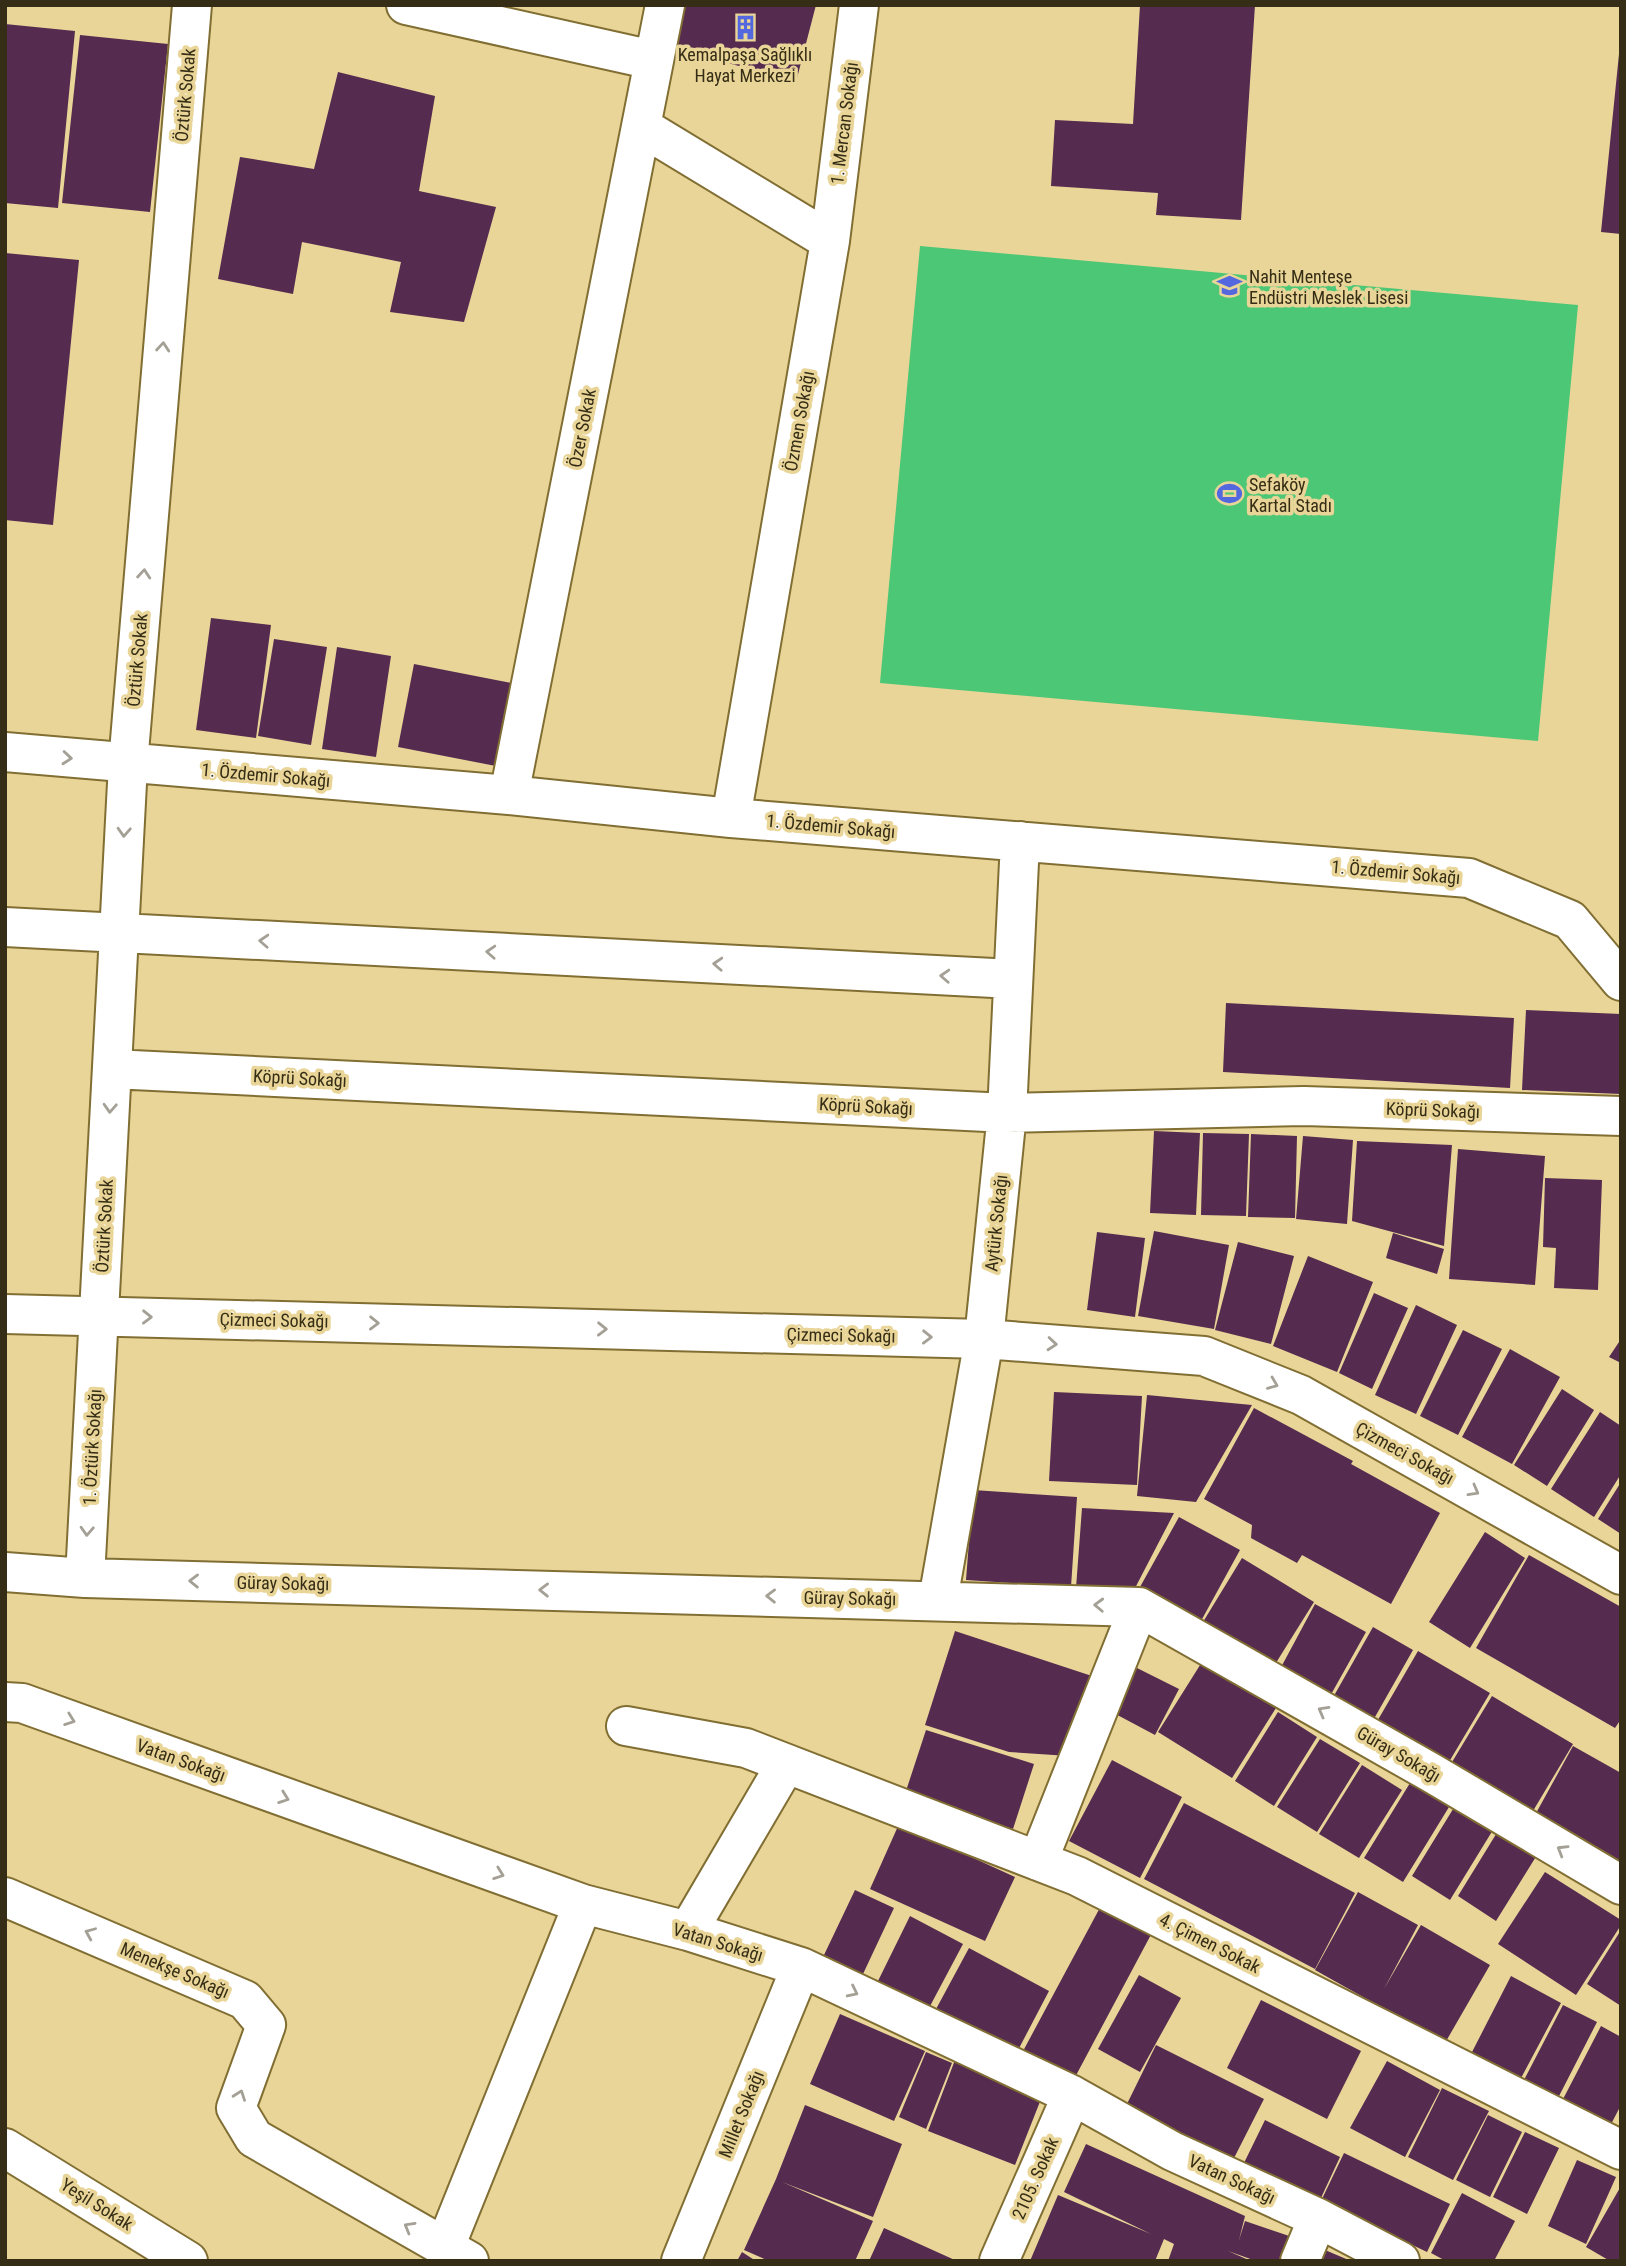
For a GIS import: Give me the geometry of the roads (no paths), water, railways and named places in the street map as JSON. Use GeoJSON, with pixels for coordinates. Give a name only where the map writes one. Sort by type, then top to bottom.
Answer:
{"type":"FeatureCollection","features":[{"type":"Feature","properties":{"kind":"street","name":"Öztürk Sokak"},"geometry":{"type":"LineString","coordinates":[[99,1316],[128,764],[192,5]]}},
{"type":"Feature","properties":{"kind":"street"},"geometry":{"type":"LineString","coordinates":[[406,5],[653,60]]}},
{"type":"Feature","properties":{"kind":"street","name":"Özer Sokak"},"geometry":{"type":"LineString","coordinates":[[509,795],[665,5]]}},
{"type":"Feature","properties":{"kind":"street","name":"1. Mercan Sokağı"},"geometry":{"type":"LineString","coordinates":[[830,241],[859,5]]}},
{"type":"Feature","properties":{"kind":"street"},"geometry":{"type":"LineString","coordinates":[[642,127],[830,241]]}},
{"type":"Feature","properties":{"kind":"street","name":"Özmen Sokağı"},"geometry":{"type":"LineString","coordinates":[[731,818],[830,241]]}},
{"type":"Feature","properties":{"kind":"street","name":"1. Özdemir Sokağı"},"geometry":{"type":"LineString","coordinates":[[5,752],[509,795],[731,818],[1469,878],[1570,920],[1621,981]]}},
{"type":"Feature","properties":{"kind":"street","name":"Aytürk Sokağı"},"geometry":{"type":"LineString","coordinates":[[937,1600],[984,1339],[1007,1112],[1020,841]]}},
{"type":"Feature","properties":{"kind":"street"},"geometry":{"type":"LineString","coordinates":[[5,927],[1013,979]]}},
{"type":"Feature","properties":{"kind":"street","name":"Köprü Sokağı"},"geometry":{"type":"LineString","coordinates":[[112,1069],[1007,1112],[1304,1106],[1621,1116]]}},
{"type":"Feature","properties":{"kind":"street","name":"Çizmeci Sokağı"},"geometry":{"type":"LineString","coordinates":[[5,1314],[984,1339],[1204,1356],[1301,1395],[1621,1575]]}},
{"type":"Feature","properties":{"kind":"street","name":"1. Öztürk Sokağı"},"geometry":{"type":"LineString","coordinates":[[85,1578],[99,1316]]}},
{"type":"Feature","properties":{"kind":"street","name":"Güray Sokağı"},"geometry":{"type":"LineString","coordinates":[[5,1572],[85,1578],[1139,1607],[1430,1772],[1621,1885]]}},
{"type":"Feature","properties":{"kind":"street"},"geometry":{"type":"LineString","coordinates":[[1038,1861],[1139,1607]]}},
{"type":"Feature","properties":{"kind":"street","name":"Vatan Sokağı"},"geometry":{"type":"LineString","coordinates":[[5,1702],[22,1703],[583,1903],[688,1931],[801,1968],[1072,2095],[1172,2151],[1318,2218],[1400,2261]]}},
{"type":"Feature","properties":{"kind":"street","name":"4. Çimen Sokak"},"geometry":{"type":"LineString","coordinates":[[626,1726],[746,1748],[1077,1876],[1621,2150]]}},
{"type":"Feature","properties":{"kind":"street"},"geometry":{"type":"LineString","coordinates":[[688,1931],[786,1764]]}},
{"type":"Feature","properties":{"kind":"street","name":"Menekşe Sokağı"},"geometry":{"type":"LineString","coordinates":[[5,1897],[246,2000],[266,2025],[236,2108],[254,2138],[457,2254]]}},
{"type":"Feature","properties":{"kind":"street"},"geometry":{"type":"LineString","coordinates":[[457,2254],[583,1903]]}},
{"type":"Feature","properties":{"kind":"street","name":"Millet Sokağı"},"geometry":{"type":"LineString","coordinates":[[681,2261],[801,1968]]}},
{"type":"Feature","properties":{"kind":"street","name":"2105. Sokak"},"geometry":{"type":"LineString","coordinates":[[999,2261],[1072,2095]]}},
{"type":"Feature","properties":{"kind":"street","name":"Yeşil Sokak"},"geometry":{"type":"LineString","coordinates":[[5,2148],[188,2261]]}},
{"type":"Feature","properties":{"kind":"street"},"geometry":{"type":"LineString","coordinates":[[1300,2261],[1318,2218]]}},
{"type":"Feature","properties":{"kind":"place","name":"Kemalpaşa Sağlıklı Hayat Merkezi"},"geometry":{"type":"Point","coordinates":[745,27]}},
{"type":"Feature","properties":{"kind":"place","name":"Nahit Menteşe Endüstri Meslek Lisesi"},"geometry":{"type":"Point","coordinates":[1229,286]}},
{"type":"Feature","properties":{"kind":"place","name":"Sefaköy Kartal Stadı"},"geometry":{"type":"Point","coordinates":[1229,494]}}]}
